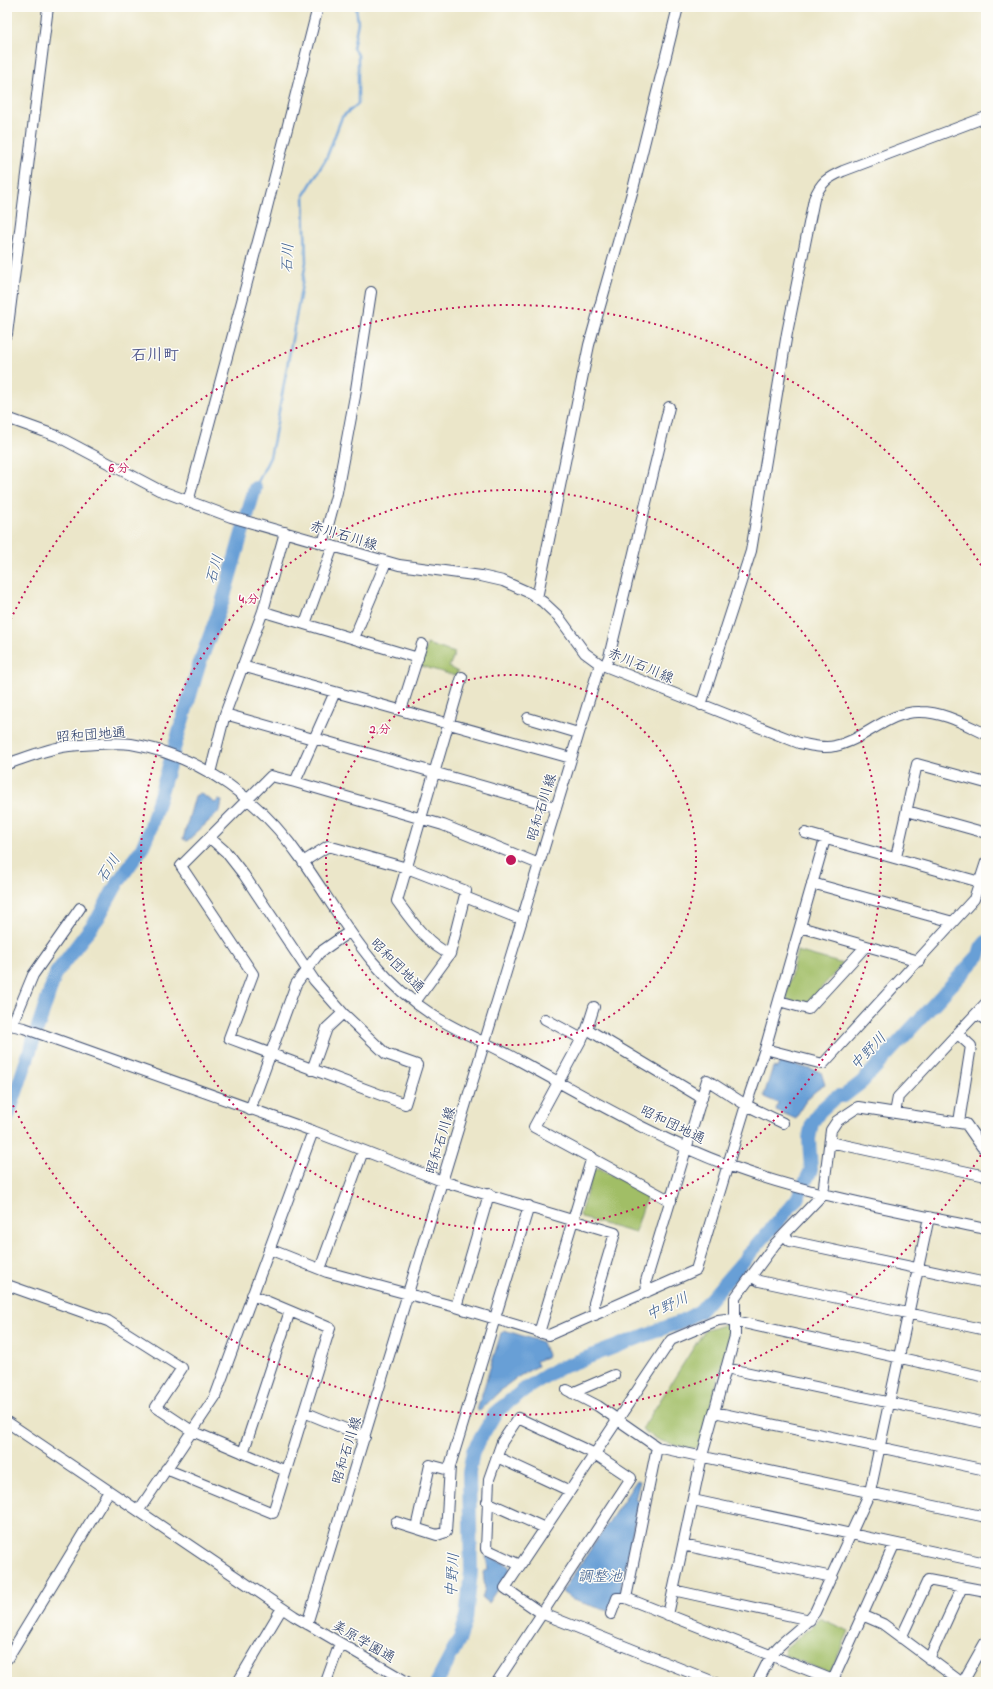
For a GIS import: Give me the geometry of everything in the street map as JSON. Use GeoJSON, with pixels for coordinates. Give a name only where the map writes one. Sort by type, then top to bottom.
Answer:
{"type":"FeatureCollection","features":[{"type":"Feature","properties":{"kind":"street"},"geometry":{"type":"LineString","coordinates":[[7,334],[48,7]]}},
{"type":"Feature","properties":{"kind":"street"},"geometry":{"type":"LineString","coordinates":[[7,418],[57,436],[135,478],[188,502],[264,219],[318,7]]}},
{"type":"Feature","properties":{"kind":"street"},"geometry":{"type":"LineString","coordinates":[[537,598],[589,344],[633,189],[678,7]]}},
{"type":"Feature","properties":{"kind":"street"},"geometry":{"type":"LineString","coordinates":[[701,705],[751,551],[787,333],[814,199],[819,186],[830,177],[843,170],[986,117]]}},
{"type":"Feature","properties":{"kind":"street"},"geometry":{"type":"LineString","coordinates":[[323,544],[337,492],[355,396],[371,292]]}},
{"type":"Feature","properties":{"kind":"street","name":"昭和石川線"},"geometry":{"type":"LineString","coordinates":[[307,1624],[578,733],[602,665],[609,657],[669,407]]}},
{"type":"Feature","properties":{"kind":"street","name":"赤川石川線"},"geometry":{"type":"LineString","coordinates":[[188,502],[231,517],[386,562],[503,581],[537,598],[558,616],[585,653],[602,665],[799,743],[820,747],[834,746],[849,742],[903,714],[918,712],[944,715],[986,734]]}},
{"type":"Feature","properties":{"kind":"street"},"geometry":{"type":"LineString","coordinates":[[210,773],[225,714],[263,610],[285,532]]}},
{"type":"Feature","properties":{"kind":"street"},"geometry":{"type":"LineString","coordinates":[[305,624],[333,546]]}},
{"type":"Feature","properties":{"kind":"street"},"geometry":{"type":"LineString","coordinates":[[354,638],[386,562]]}},
{"type":"Feature","properties":{"kind":"street"},"geometry":{"type":"LineString","coordinates":[[263,610],[271,614],[418,658]]}},
{"type":"Feature","properties":{"kind":"street"},"geometry":{"type":"LineString","coordinates":[[401,710],[422,644]]}},
{"type":"Feature","properties":{"kind":"street"},"geometry":{"type":"LineString","coordinates":[[242,666],[571,758]]}},
{"type":"Feature","properties":{"kind":"street"},"geometry":{"type":"LineString","coordinates":[[450,954],[443,951],[431,941],[410,919],[397,901],[462,677]]}},
{"type":"Feature","properties":{"kind":"street"},"geometry":{"type":"LineString","coordinates":[[295,782],[335,692]]}},
{"type":"Feature","properties":{"kind":"street"},"geometry":{"type":"LineString","coordinates":[[225,714],[435,771],[555,807]]}},
{"type":"Feature","properties":{"kind":"street"},"geometry":{"type":"LineString","coordinates":[[528,718],[578,733]]}},
{"type":"Feature","properties":{"kind":"street","name":"昭和団地通"},"geometry":{"type":"LineString","coordinates":[[7,764],[61,747],[129,744],[183,760],[210,773],[250,800],[276,826],[303,862],[349,932],[380,971],[415,1002],[440,1019],[483,1042],[688,1148],[729,1165],[792,1186],[823,1194]]}},
{"type":"Feature","properties":{"kind":"street"},"geometry":{"type":"LineString","coordinates":[[896,857],[917,764],[986,782]]}},
{"type":"Feature","properties":{"kind":"street"},"geometry":{"type":"LineString","coordinates":[[210,838],[226,852],[244,875],[322,990],[343,1013],[386,1054],[417,1066],[405,1104],[229,1038],[253,974],[181,866],[210,838],[250,800],[271,776],[443,825],[539,864]]}},
{"type":"Feature","properties":{"kind":"street"},"geometry":{"type":"LineString","coordinates":[[907,811],[986,833]]}},
{"type":"Feature","properties":{"kind":"street"},"geometry":{"type":"LineString","coordinates":[[805,833],[896,857],[980,882]]}},
{"type":"Feature","properties":{"kind":"street"},"geometry":{"type":"LineString","coordinates":[[269,1249],[320,1269],[549,1335],[696,1270],[746,1105],[765,1048],[825,839]]}},
{"type":"Feature","properties":{"kind":"street"},"geometry":{"type":"LineString","coordinates":[[303,862],[328,846],[407,868],[466,892],[450,954],[415,1002]]}},
{"type":"Feature","properties":{"kind":"street"},"geometry":{"type":"LineString","coordinates":[[765,1048],[823,1064],[919,961],[974,899],[986,862]]}},
{"type":"Feature","properties":{"kind":"street"},"geometry":{"type":"LineString","coordinates":[[812,883],[954,922]]}},
{"type":"Feature","properties":{"kind":"street"},"geometry":{"type":"LineString","coordinates":[[465,897],[515,917]]}},
{"type":"Feature","properties":{"kind":"street"},"geometry":{"type":"LineString","coordinates":[[80,908],[33,975],[16,1016],[10,1025],[45,1035],[363,1150],[442,1181],[490,1194],[615,1233],[594,1303],[595,1315]]}},
{"type":"Feature","properties":{"kind":"street"},"geometry":{"type":"LineString","coordinates":[[800,927],[865,947],[919,961]]}},
{"type":"Feature","properties":{"kind":"street"},"geometry":{"type":"LineString","coordinates":[[250,1110],[296,984],[306,968],[319,953],[349,932]]}},
{"type":"Feature","properties":{"kind":"street"},"geometry":{"type":"LineString","coordinates":[[779,1001],[808,1009],[865,947]]}},
{"type":"Feature","properties":{"kind":"street"},"geometry":{"type":"LineString","coordinates":[[895,1113],[898,1097],[986,1003]]}},
{"type":"Feature","properties":{"kind":"street"},"geometry":{"type":"LineString","coordinates":[[594,1007],[587,1029],[534,1127],[671,1201]]}},
{"type":"Feature","properties":{"kind":"street"},"geometry":{"type":"LineString","coordinates":[[312,1070],[327,1028],[343,1013]]}},
{"type":"Feature","properties":{"kind":"street"},"geometry":{"type":"LineString","coordinates":[[976,1014],[986,1020]]}},
{"type":"Feature","properties":{"kind":"street"},"geometry":{"type":"LineString","coordinates":[[545,1019],[582,1039]]}},
{"type":"Feature","properties":{"kind":"street"},"geometry":{"type":"LineString","coordinates":[[587,1029],[702,1098]]}},
{"type":"Feature","properties":{"kind":"street"},"geometry":{"type":"LineString","coordinates":[[958,1034],[971,1046],[959,1122]]}},
{"type":"Feature","properties":{"kind":"street"},"geometry":{"type":"LineString","coordinates":[[647,1292],[646,1281],[688,1148],[707,1080],[746,1105],[783,1123]]}},
{"type":"Feature","properties":{"kind":"street"},"geometry":{"type":"LineString","coordinates":[[668,1614],[702,1456],[735,1336],[735,1298],[784,1235],[823,1194],[831,1130],[834,1124],[858,1107],[959,1122],[966,1124],[982,1147],[986,1147]]}},
{"type":"Feature","properties":{"kind":"street"},"geometry":{"type":"LineString","coordinates":[[139,1510],[215,1397],[313,1132]]}},
{"type":"Feature","properties":{"kind":"street"},"geometry":{"type":"LineString","coordinates":[[830,1142],[986,1176]]}},
{"type":"Feature","properties":{"kind":"street"},"geometry":{"type":"LineString","coordinates":[[320,1269],[363,1150]]}},
{"type":"Feature","properties":{"kind":"street"},"geometry":{"type":"LineString","coordinates":[[538,1333],[592,1157]]}},
{"type":"Feature","properties":{"kind":"street"},"geometry":{"type":"LineString","coordinates":[[456,1307],[490,1194]]}},
{"type":"Feature","properties":{"kind":"street"},"geometry":{"type":"LineString","coordinates":[[823,1194],[986,1229]]}},
{"type":"Feature","properties":{"kind":"street"},"geometry":{"type":"LineString","coordinates":[[396,1522],[438,1535],[446,1532],[449,1470],[529,1206]]}},
{"type":"Feature","properties":{"kind":"street"},"geometry":{"type":"LineString","coordinates":[[757,1682],[771,1655],[779,1646],[810,1620],[832,1577],[870,1492],[929,1217]]}},
{"type":"Feature","properties":{"kind":"street"},"geometry":{"type":"LineString","coordinates":[[784,1235],[790,1241],[986,1283]]}},
{"type":"Feature","properties":{"kind":"street"},"geometry":{"type":"LineString","coordinates":[[751,1276],[759,1281],[986,1330]]}},
{"type":"Feature","properties":{"kind":"street"},"geometry":{"type":"LineString","coordinates":[[7,1284],[108,1321],[182,1368],[156,1407],[192,1432],[286,1471]]}},
{"type":"Feature","properties":{"kind":"street"},"geometry":{"type":"LineString","coordinates":[[166,1469],[273,1513],[330,1328],[252,1295]]}},
{"type":"Feature","properties":{"kind":"street"},"geometry":{"type":"LineString","coordinates":[[243,1453],[290,1311]]}},
{"type":"Feature","properties":{"kind":"street"},"geometry":{"type":"LineString","coordinates":[[714,1682],[541,1613],[505,1588],[671,1340],[718,1320],[726,1319],[986,1377]]}},
{"type":"Feature","properties":{"kind":"street"},"geometry":{"type":"LineString","coordinates":[[726,1368],[986,1423]]}},
{"type":"Feature","properties":{"kind":"street"},"geometry":{"type":"LineString","coordinates":[[614,1375],[570,1392],[598,1406],[619,1419],[657,1446],[986,1517]]}},
{"type":"Feature","properties":{"kind":"street"},"geometry":{"type":"LineString","coordinates":[[304,1412],[365,1437]]}},
{"type":"Feature","properties":{"kind":"street"},"geometry":{"type":"LineString","coordinates":[[714,1412],[986,1470]]}},
{"type":"Feature","properties":{"kind":"street"},"geometry":{"type":"LineString","coordinates":[[497,1682],[631,1478],[595,1454],[518,1418],[502,1442],[489,1479],[486,1549],[520,1565]]}},
{"type":"Feature","properties":{"kind":"street","name":"美原学園通"},"geometry":{"type":"LineString","coordinates":[[7,1422],[307,1624],[407,1682]]}},
{"type":"Feature","properties":{"kind":"street"},"geometry":{"type":"LineString","coordinates":[[626,1598],[657,1446]]}},
{"type":"Feature","properties":{"kind":"street"},"geometry":{"type":"LineString","coordinates":[[497,1458],[570,1491]]}},
{"type":"Feature","properties":{"kind":"street"},"geometry":{"type":"LineString","coordinates":[[416,1528],[430,1465],[449,1470]]}},
{"type":"Feature","properties":{"kind":"street"},"geometry":{"type":"LineString","coordinates":[[7,1659],[106,1496]]}},
{"type":"Feature","properties":{"kind":"street"},"geometry":{"type":"LineString","coordinates":[[693,1500],[986,1564]]}},
{"type":"Feature","properties":{"kind":"street"},"geometry":{"type":"LineString","coordinates":[[487,1502],[545,1528]]}},
{"type":"Feature","properties":{"kind":"street"},"geometry":{"type":"LineString","coordinates":[[683,1545],[832,1577]]}},
{"type":"Feature","properties":{"kind":"street"},"geometry":{"type":"LineString","coordinates":[[611,1614],[617,1598],[626,1598],[833,1680],[894,1545]]}},
{"type":"Feature","properties":{"kind":"street"},"geometry":{"type":"LineString","coordinates":[[901,1638],[928,1580],[986,1591]]}},
{"type":"Feature","properties":{"kind":"street"},"geometry":{"type":"LineString","coordinates":[[929,1659],[962,1587]]}},
{"type":"Feature","properties":{"kind":"street"},"geometry":{"type":"LineString","coordinates":[[673,1590],[810,1620]]}},
{"type":"Feature","properties":{"kind":"street"},"geometry":{"type":"LineString","coordinates":[[238,1682],[279,1613]]}},
{"type":"Feature","properties":{"kind":"street"},"geometry":{"type":"LineString","coordinates":[[862,1616],[883,1624],[962,1682],[983,1655],[986,1641]]}},
{"type":"Feature","properties":{"kind":"street"},"geometry":{"type":"LineString","coordinates":[[326,1682],[340,1643]]}},
{"type":"Feature","properties":{"kind":"green space"},"geometry":{"type":"Polygon","coordinates":[[[427,644],[455,653],[449,667],[458,672],[456,676],[421,666],[427,644]]]}},
{"type":"Feature","properties":{"kind":"green space"},"geometry":{"type":"Polygon","coordinates":[[[797,951],[843,964],[808,1002],[803,1004],[788,1000],[786,996],[797,951]]]}},
{"type":"Feature","properties":{"kind":"green space"},"geometry":{"type":"Polygon","coordinates":[[[599,1168],[647,1195],[635,1233],[582,1218],[580,1214],[594,1170],[599,1168]]]}},
{"type":"Feature","properties":{"kind":"green space"},"geometry":{"type":"Polygon","coordinates":[[[726,1324],[731,1330],[700,1445],[694,1449],[661,1441],[642,1429],[704,1331],[726,1324]]]}},
{"type":"Feature","properties":{"kind":"green space"},"geometry":{"type":"Polygon","coordinates":[[[819,1618],[849,1631],[831,1671],[827,1672],[785,1655],[784,1649],[816,1623],[819,1618]]]}},
{"type":"Feature","properties":{"kind":"water"},"geometry":{"type":"Polygon","coordinates":[[[200,793],[215,803],[218,800],[222,801],[220,811],[187,841],[183,839],[195,796],[200,793]]]}},
{"type":"Feature","properties":{"kind":"water"},"geometry":{"type":"Polygon","coordinates":[[[780,1061],[821,1072],[825,1085],[815,1091],[808,1099],[801,1108],[796,1119],[776,1110],[778,1103],[766,1098],[764,1095],[773,1067],[777,1068],[780,1061]]]}},
{"type":"Feature","properties":{"kind":"water"},"geometry":{"type":"Polygon","coordinates":[[[504,1330],[542,1342],[547,1355],[546,1357],[536,1361],[538,1366],[506,1386],[480,1411],[477,1410],[501,1333],[504,1330]]]}},
{"type":"Feature","properties":{"kind":"water","name":"調整池"},"geometry":{"type":"Polygon","coordinates":[[[637,1480],[640,1481],[635,1500],[639,1501],[619,1595],[609,1611],[573,1600],[562,1592],[637,1480]]]}},
{"type":"Feature","properties":{"kind":"water"},"geometry":{"type":"Polygon","coordinates":[[[486,1555],[508,1565],[510,1570],[488,1603],[482,1598],[485,1588],[483,1572],[488,1570],[486,1555]]]}},
{"type":"Feature","properties":{"kind":"waterway","name":"石川"},"geometry":{"type":"LineString","coordinates":[[255,488],[270,457],[306,262],[304,195],[326,159],[342,117],[358,104],[358,55],[353,48],[358,22],[356,7]]}},
{"type":"Feature","properties":{"kind":"waterway","name":"石川"},"geometry":{"type":"LineString","coordinates":[[7,1119],[56,973],[98,918],[118,882],[142,848],[150,829],[200,662],[222,603],[255,488]]}},
{"type":"Feature","properties":{"kind":"waterway","name":"中野川"},"geometry":{"type":"LineString","coordinates":[[437,1682],[460,1638],[466,1619],[471,1571],[469,1473],[473,1451],[496,1412],[525,1389],[555,1370],[682,1321],[700,1311],[797,1199],[811,1170],[809,1139],[812,1123],[820,1111],[831,1101],[839,1096],[844,1096],[862,1082],[979,955],[981,948],[986,942]]}},
{"type":"Feature","properties":{"kind":"district","name":"石川町"},"geometry":{"type":"Point","coordinates":[155,354]}}]}
